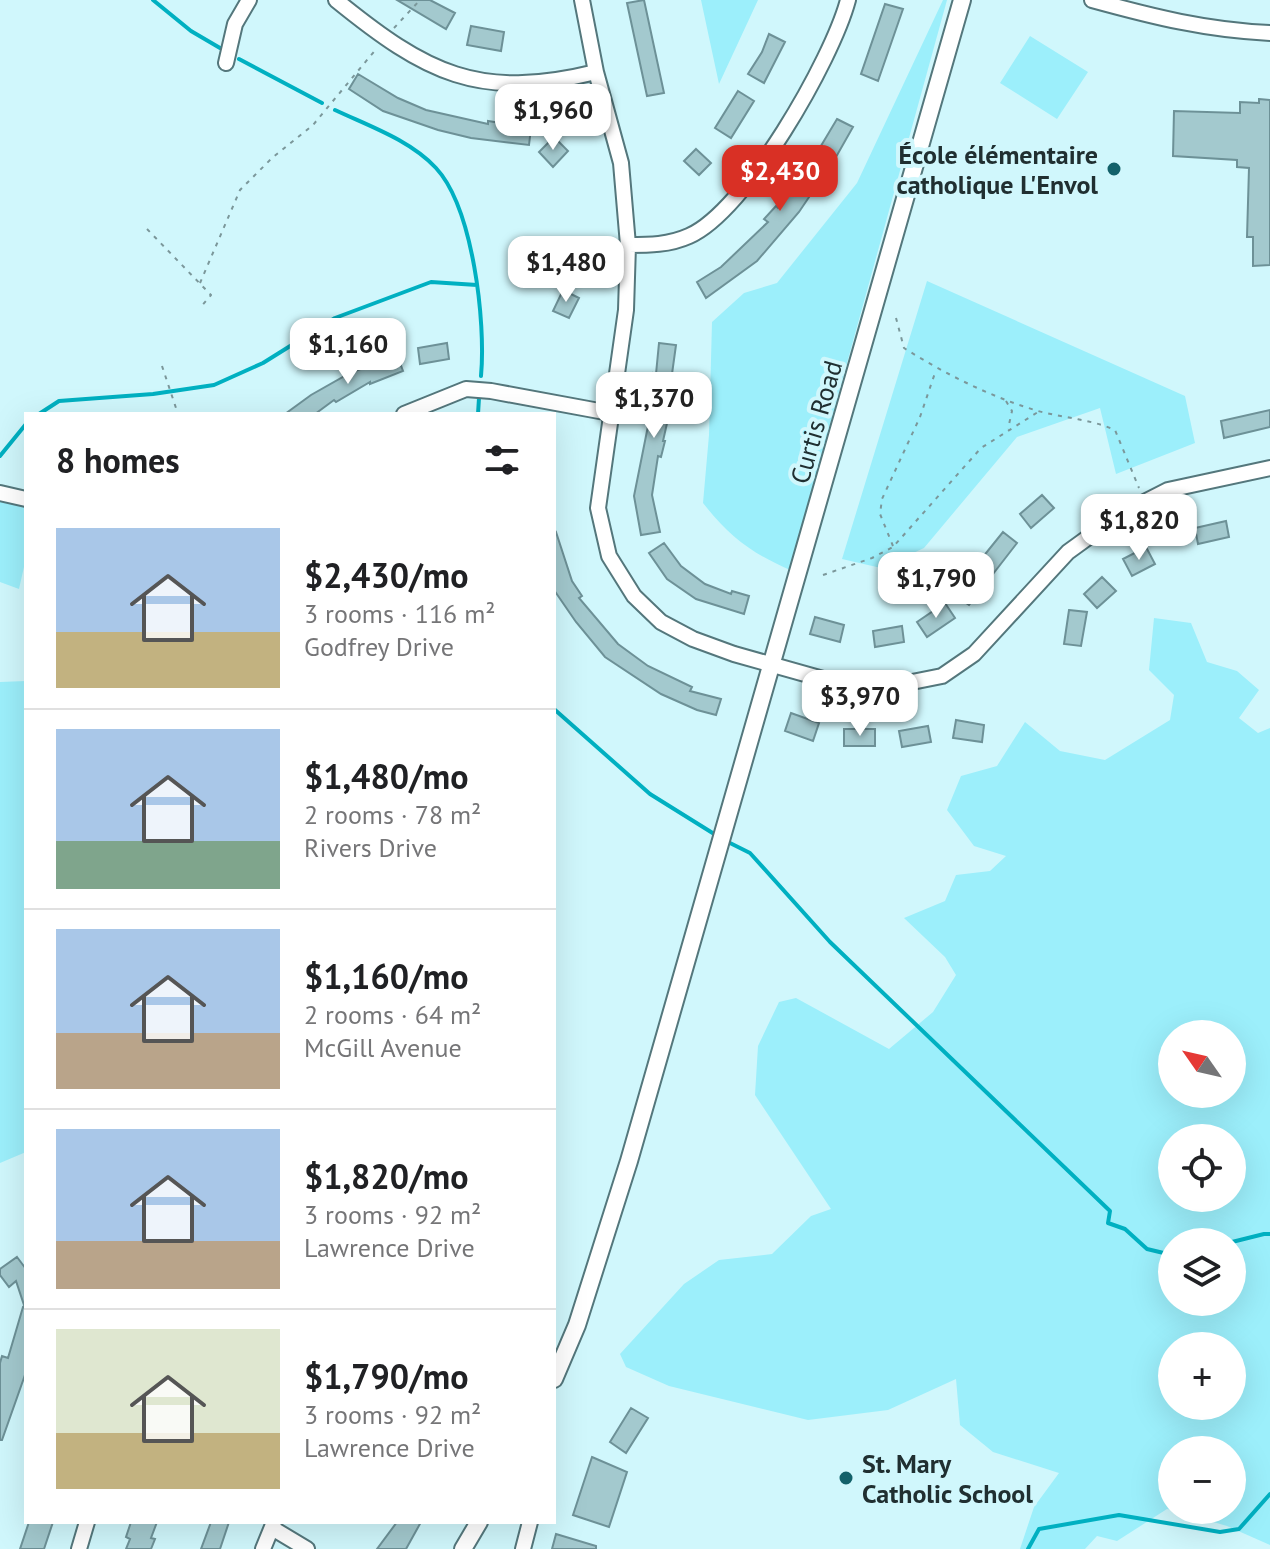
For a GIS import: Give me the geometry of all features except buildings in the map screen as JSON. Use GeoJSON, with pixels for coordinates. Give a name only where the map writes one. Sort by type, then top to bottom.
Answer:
{"type":"FeatureCollection","features":[{"type":"Feature","properties":{"kind":"main road","name":"Curtis Road"},"geometry":{"type":"LineString","coordinates":[[556,1374],[600,1257],[718,858],[962,0]]}},
{"type":"Feature","properties":{"kind":"main road"},"geometry":{"type":"LineString","coordinates":[[463,1549],[478,1524]]}},
{"type":"Feature","properties":{"kind":"street"},"geometry":{"type":"LineString","coordinates":[[226,63],[235,24],[249,0]]}},
{"type":"Feature","properties":{"kind":"street"},"geometry":{"type":"LineString","coordinates":[[336,0],[385,39],[433,67],[464,78],[533,82],[596,72]]}},
{"type":"Feature","properties":{"kind":"street"},"geometry":{"type":"LineString","coordinates":[[582,0],[596,72],[621,163],[628,245],[626,310],[598,508],[609,556],[634,596],[661,622],[693,639],[772,666],[854,685],[892,686],[942,676],[980,648],[1068,552],[1110,521],[1168,490],[1270,468]]}},
{"type":"Feature","properties":{"kind":"street"},"geometry":{"type":"LineString","coordinates":[[628,245],[657,245],[689,236],[713,221],[742,190],[796,113],[831,46],[848,0]]}},
{"type":"Feature","properties":{"kind":"street"},"geometry":{"type":"LineString","coordinates":[[1092,0],[1191,25],[1270,33]]}},
{"type":"Feature","properties":{"kind":"street"},"geometry":{"type":"LineString","coordinates":[[409,412],[466,389],[610,413]]}},
{"type":"Feature","properties":{"kind":"street"},"geometry":{"type":"LineString","coordinates":[[0,493],[24,499]]}},
{"type":"Feature","properties":{"kind":"street"},"geometry":{"type":"LineString","coordinates":[[79,1549],[86,1524]]}},
{"type":"Feature","properties":{"kind":"street"},"geometry":{"type":"LineString","coordinates":[[523,1549],[529,1524]]}},
{"type":"Feature","properties":{"kind":"street"},"geometry":{"type":"LineString","coordinates":[[263,1549],[273,1525],[307,1549]]}},
{"type":"Feature","properties":{"kind":"path"},"geometry":{"type":"LineString","coordinates":[[200,283],[240,190],[272,158],[313,125],[420,0]]}},
{"type":"Feature","properties":{"kind":"path"},"geometry":{"type":"LineString","coordinates":[[147,229],[211,295],[200,308]]}},
{"type":"Feature","properties":{"kind":"path"},"geometry":{"type":"LineString","coordinates":[[896,318],[904,348],[937,369],[1039,411],[1097,422],[1115,430],[1145,501]]}},
{"type":"Feature","properties":{"kind":"path"},"geometry":{"type":"LineString","coordinates":[[162,366],[177,412]]}},
{"type":"Feature","properties":{"kind":"path"},"geometry":{"type":"LineString","coordinates":[[893,547],[880,514],[882,499],[920,417],[937,369]]}},
{"type":"Feature","properties":{"kind":"path"},"geometry":{"type":"LineString","coordinates":[[1005,398],[1012,411],[1008,430]]}},
{"type":"Feature","properties":{"kind":"path"},"geometry":{"type":"LineString","coordinates":[[823,575],[872,558],[893,547],[981,448],[1039,411]]}},
{"type":"Feature","properties":{"kind":"shaded area"},"geometry":{"type":"Polygon","coordinates":[[[701,0],[758,0],[719,84],[701,0]]]}},
{"type":"Feature","properties":{"kind":"shaded area"},"geometry":{"type":"Polygon","coordinates":[[[943,0],[947,0],[790,570],[742,542],[703,503],[709,435],[712,322],[744,293],[777,283],[857,183],[943,0]]]}},
{"type":"Feature","properties":{"kind":"shaded area"},"geometry":{"type":"Polygon","coordinates":[[[1030,36],[1088,72],[1057,119],[1000,83],[1030,36]]]}},
{"type":"Feature","properties":{"kind":"shaded area"},"geometry":{"type":"Polygon","coordinates":[[[927,281],[1185,396],[1195,443],[1116,474],[1100,408],[1017,437],[924,548],[881,568],[842,559],[927,281]]]}},
{"type":"Feature","properties":{"kind":"shaded area"},"geometry":{"type":"Polygon","coordinates":[[[0,499],[24,507],[24,567],[19,589],[0,582],[0,499]]]}},
{"type":"Feature","properties":{"kind":"shaded area"},"geometry":{"type":"Polygon","coordinates":[[[1154,618],[1191,623],[1207,662],[1237,671],[1259,690],[1239,718],[1258,733],[1270,728],[1270,1545],[1220,1524],[1246,1524],[1246,1436],[1158,1436],[1158,1515],[1117,1541],[1097,1536],[1085,1549],[1020,1549],[1034,1507],[1059,1473],[993,1452],[960,1425],[956,1379],[888,1410],[808,1420],[669,1386],[626,1367],[620,1354],[684,1284],[719,1260],[772,1254],[811,1216],[831,1209],[755,1095],[758,1046],[779,1002],[796,998],[889,1049],[933,1012],[956,975],[945,957],[904,918],[945,901],[956,875],[990,871],[1006,856],[974,846],[947,810],[961,776],[997,766],[1025,722],[1060,751],[1105,760],[1170,720],[1174,695],[1149,670],[1154,618]]]}},
{"type":"Feature","properties":{"kind":"shaded area"},"geometry":{"type":"Polygon","coordinates":[[[24,681],[24,1153],[0,1163],[0,682],[24,681]]]}},
{"type":"Feature","properties":{"kind":"waterway"},"geometry":{"type":"LineString","coordinates":[[153,0],[191,31],[220,48]]}},
{"type":"Feature","properties":{"kind":"waterway"},"geometry":{"type":"LineString","coordinates":[[239,59],[322,103]]}},
{"type":"Feature","properties":{"kind":"waterway"},"geometry":{"type":"LineString","coordinates":[[335,110],[414,149],[436,168],[449,186],[468,237],[474,267],[481,326],[481,376]]}},
{"type":"Feature","properties":{"kind":"waterway"},"geometry":{"type":"LineString","coordinates":[[42,412],[59,401],[153,394],[214,385],[263,363],[335,318],[431,282],[477,285]]}},
{"type":"Feature","properties":{"kind":"waterway"},"geometry":{"type":"LineString","coordinates":[[478,412],[479,398]]}},
{"type":"Feature","properties":{"kind":"waterway"},"geometry":{"type":"LineString","coordinates":[[0,456],[24,426]]}},
{"type":"Feature","properties":{"kind":"waterway"},"geometry":{"type":"LineString","coordinates":[[556,711],[650,794],[719,837]]}},
{"type":"Feature","properties":{"kind":"waterway"},"geometry":{"type":"LineString","coordinates":[[726,841],[750,853],[830,942],[1110,1211],[1108,1223],[1125,1229],[1147,1249],[1158,1252]]}},
{"type":"Feature","properties":{"kind":"waterway"},"geometry":{"type":"LineString","coordinates":[[1246,1238],[1270,1234]]}},
{"type":"Feature","properties":{"kind":"waterway"},"geometry":{"type":"LineString","coordinates":[[1028,1549],[1039,1529],[1119,1515],[1220,1532],[1239,1529],[1270,1494]]}},
{"type":"Feature","properties":{"kind":"place","name":"École élémentaire catholique L'Envol"},"geometry":{"type":"Point","coordinates":[1114,169]}},
{"type":"Feature","properties":{"kind":"place","name":"St. Mary Catholic School"},"geometry":{"type":"Point","coordinates":[846,1478]}}]}
